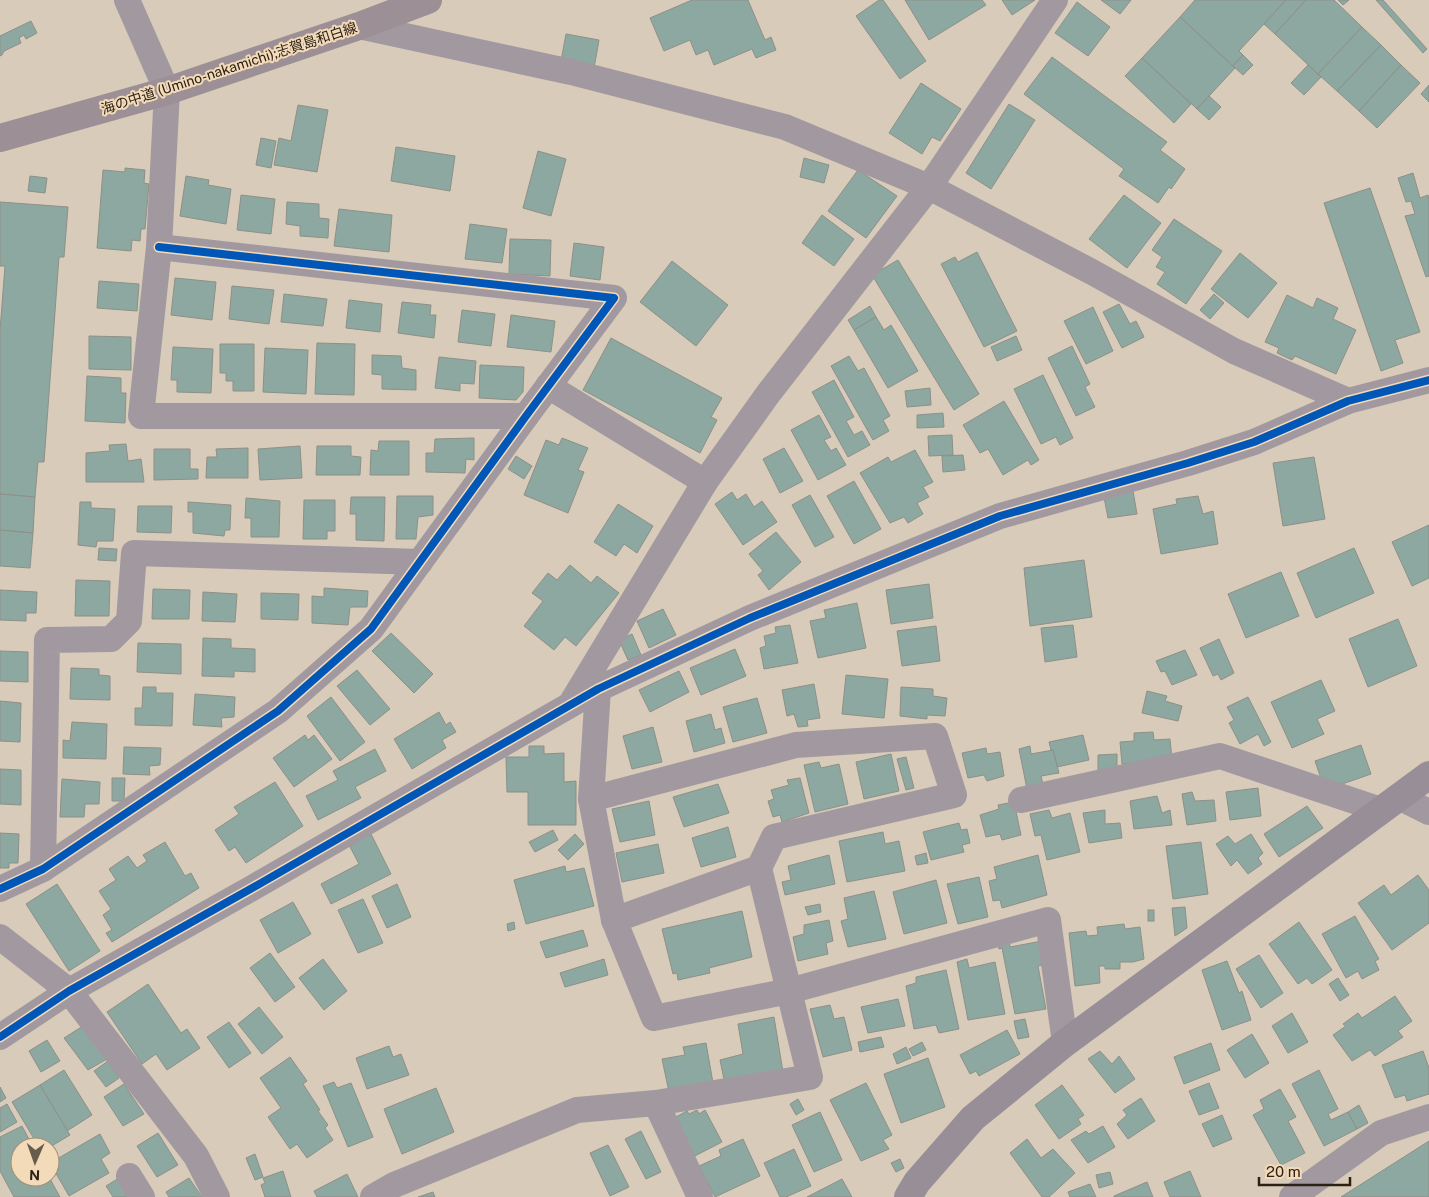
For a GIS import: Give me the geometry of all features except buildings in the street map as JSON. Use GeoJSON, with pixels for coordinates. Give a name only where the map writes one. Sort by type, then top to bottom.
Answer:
{"type":"FeatureCollection","features":[{"type":"Feature","properties":{"kind":"main road","name":"海の中道 (Umino-nakamichi);志賀島和白線"},"geometry":{"type":"LineString","coordinates":[[0,138],[167,91],[359,26],[428,0]]}},
{"type":"Feature","properties":{"kind":"street"},"geometry":{"type":"LineString","coordinates":[[127,0],[167,91],[159,247],[141,416],[526,416]]}},
{"type":"Feature","properties":{"kind":"street"},"geometry":{"type":"LineString","coordinates":[[571,705],[706,482],[768,394],[929,187],[1055,0]]}},
{"type":"Feature","properties":{"kind":"street"},"geometry":{"type":"LineString","coordinates":[[359,26],[571,72],[785,127],[929,187],[1092,272],[1234,351],[1348,402]]}},
{"type":"Feature","properties":{"kind":"street"},"geometry":{"type":"LineString","coordinates":[[0,889],[43,869],[278,711],[371,629],[614,298],[159,247]]}},
{"type":"Feature","properties":{"kind":"street"},"geometry":{"type":"LineString","coordinates":[[0,1037],[69,991],[598,689],[750,618],[1000,516],[1179,466],[1254,442],[1348,402],[1429,380]]}},
{"type":"Feature","properties":{"kind":"street"},"geometry":{"type":"LineString","coordinates":[[548,386],[706,482]]}},
{"type":"Feature","properties":{"kind":"street"},"geometry":{"type":"LineString","coordinates":[[43,869],[47,640],[111,638],[129,622],[134,553],[420,562]]}},
{"type":"Feature","properties":{"kind":"street"},"geometry":{"type":"LineString","coordinates":[[598,689],[591,799],[614,920],[654,1018],[789,991],[1048,920],[1065,1043]]}},
{"type":"Feature","properties":{"kind":"street"},"geometry":{"type":"LineString","coordinates":[[372,1197],[394,1185],[577,1110],[656,1103],[810,1076],[759,868],[774,837],[954,795],[935,736],[796,745],[591,799]]}},
{"type":"Feature","properties":{"kind":"street"},"geometry":{"type":"LineString","coordinates":[[1021,800],[1220,756],[1429,812]]}},
{"type":"Feature","properties":{"kind":"street"},"geometry":{"type":"LineString","coordinates":[[908,1197],[917,1182],[974,1118],[1065,1043],[1429,775]]}},
{"type":"Feature","properties":{"kind":"street"},"geometry":{"type":"LineString","coordinates":[[614,920],[759,868]]}},
{"type":"Feature","properties":{"kind":"street"},"geometry":{"type":"LineString","coordinates":[[0,937],[69,991],[196,1156],[217,1197]]}},
{"type":"Feature","properties":{"kind":"street"},"geometry":{"type":"LineString","coordinates":[[656,1103],[700,1197]]}},
{"type":"Feature","properties":{"kind":"street"},"geometry":{"type":"LineString","coordinates":[[1292,1197],[1381,1133],[1429,1116]]}},
{"type":"Feature","properties":{"kind":"cycle path"},"geometry":{"type":"LineString","coordinates":[[0,889],[43,869],[278,711],[371,629],[614,298],[159,247]]}},
{"type":"Feature","properties":{"kind":"cycle path"},"geometry":{"type":"LineString","coordinates":[[0,1037],[69,991],[598,689],[750,618],[1000,516],[1188,463],[1254,442],[1348,401],[1429,380]]}}]}
